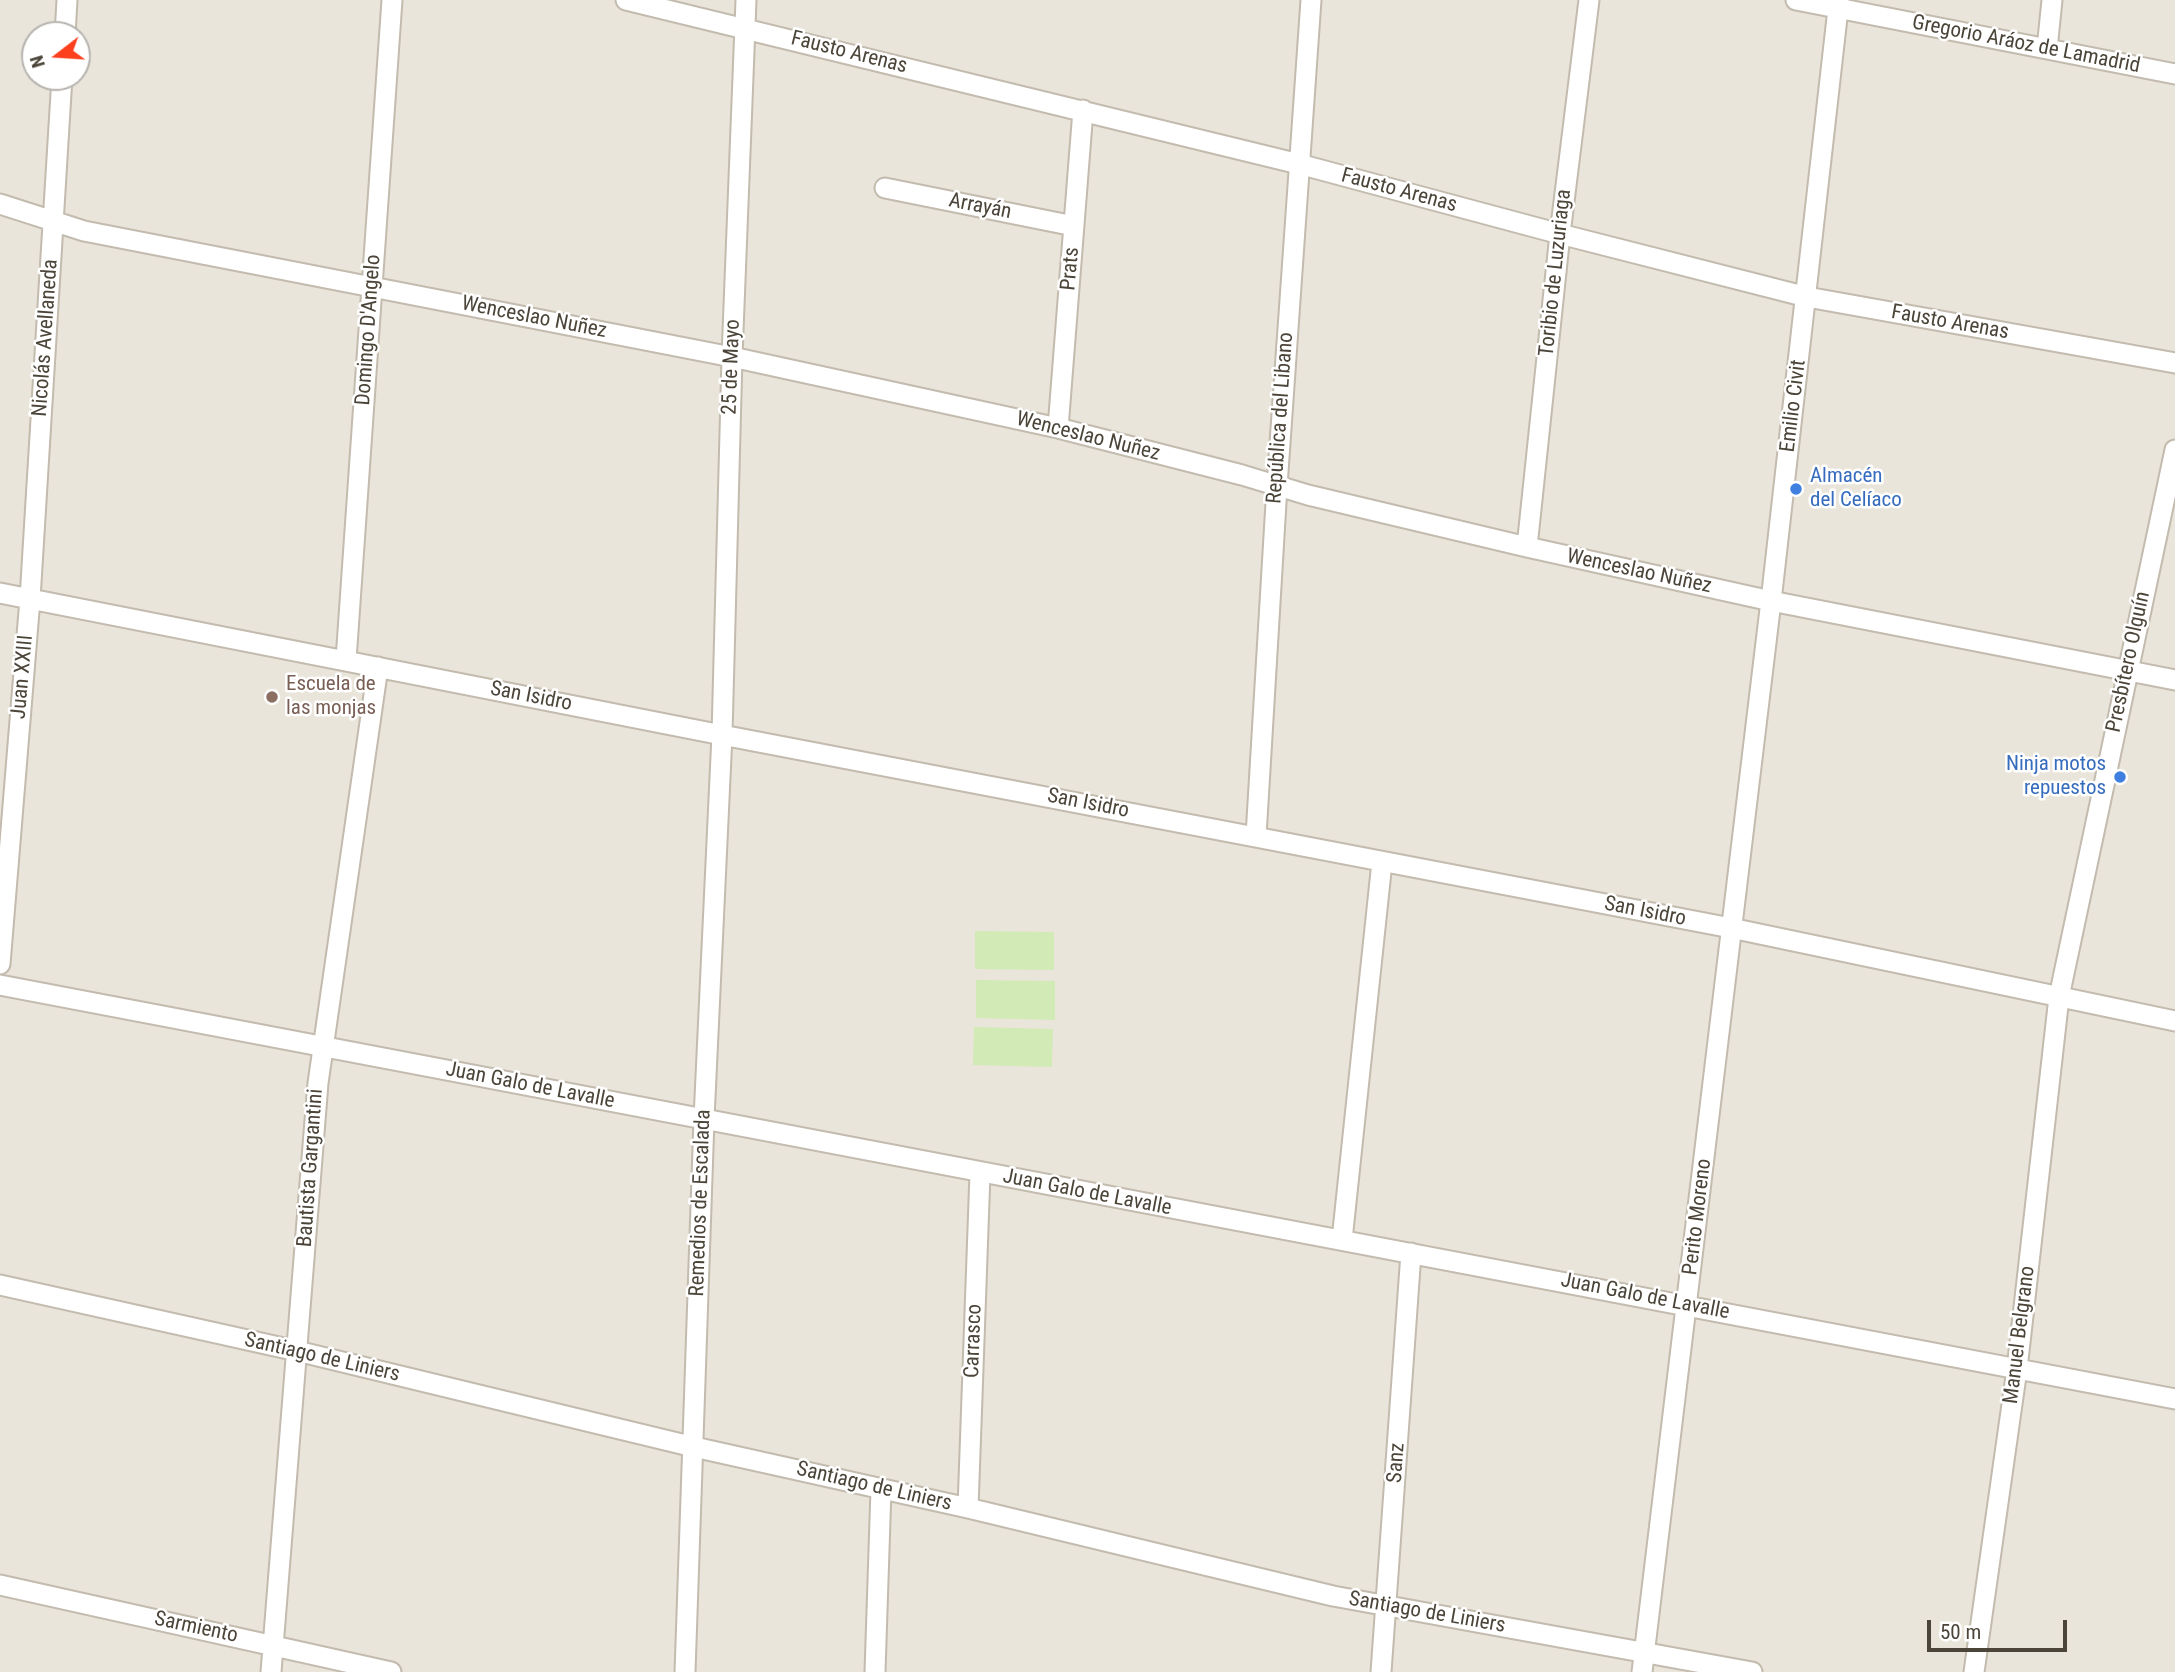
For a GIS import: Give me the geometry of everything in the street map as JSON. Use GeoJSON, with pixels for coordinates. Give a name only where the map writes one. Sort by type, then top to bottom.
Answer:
{"type":"FeatureCollection","features":[{"type":"Feature","properties":{"kind":"street"},"geometry":{"type":"LineString","coordinates":[[66,21],[67,0]]}},
{"type":"Feature","properties":{"kind":"street","name":"Domingo D'Angelo"},"geometry":{"type":"LineString","coordinates":[[346,660],[392,0]]}},
{"type":"Feature","properties":{"kind":"street","name":"Fausto Arenas"},"geometry":{"type":"LineString","coordinates":[[626,0],[1299,164],[1807,297],[2175,363]]}},
{"type":"Feature","properties":{"kind":"street","name":"25 de Mayo"},"geometry":{"type":"LineString","coordinates":[[722,735],[732,357],[746,0]]}},
{"type":"Feature","properties":{"kind":"street","name":"República del Libano"},"geometry":{"type":"LineString","coordinates":[[1256,836],[1311,0]]}},
{"type":"Feature","properties":{"kind":"street","name":"Toribio de Luzuriaga"},"geometry":{"type":"LineString","coordinates":[[1527,547],[1560,234],[1589,0]]}},
{"type":"Feature","properties":{"kind":"street","name":"Gregorio Aráoz de Lamadrid"},"geometry":{"type":"LineString","coordinates":[[1796,0],[1838,4],[2175,74]]}},
{"type":"Feature","properties":{"kind":"street"},"geometry":{"type":"LineString","coordinates":[[2047,49],[2052,0]]}},
{"type":"Feature","properties":{"kind":"street","name":"Emilio Civit"},"geometry":{"type":"LineString","coordinates":[[1731,928],[1807,297],[1838,4]]}},
{"type":"Feature","properties":{"kind":"street","name":"Nicolás Avellaneda"},"geometry":{"type":"LineString","coordinates":[[30,599],[61,91]]}},
{"type":"Feature","properties":{"kind":"street","name":"Prats"},"geometry":{"type":"LineString","coordinates":[[1058,428],[1083,110]]}},
{"type":"Feature","properties":{"kind":"street","name":"Arrayán"},"geometry":{"type":"LineString","coordinates":[[885,188],[1074,226]]}},
{"type":"Feature","properties":{"kind":"street","name":"Wenceslao Nuñez"},"geometry":{"type":"LineString","coordinates":[[0,204],[84,231],[732,357],[1058,428],[1277,486],[1527,547],[1771,601],[2175,680]]}},
{"type":"Feature","properties":{"kind":"street","name":"Presbítero Olguín"},"geometry":{"type":"LineString","coordinates":[[2059,997],[2175,450]]}},
{"type":"Feature","properties":{"kind":"street","name":"San Isidro"},"geometry":{"type":"LineString","coordinates":[[0,593],[722,735],[1731,928],[2175,1021]]}},
{"type":"Feature","properties":{"kind":"street","name":"Juan XXIII"},"geometry":{"type":"LineString","coordinates":[[0,964],[30,599]]}},
{"type":"Feature","properties":{"kind":"street","name":"Bautista Gargantini"},"geometry":{"type":"LineString","coordinates":[[271,1672],[318,1083],[377,667]]}},
{"type":"Feature","properties":{"kind":"street","name":"Remedios de Escalada"},"geometry":{"type":"LineString","coordinates":[[685,1672],[704,1119],[722,735]]}},
{"type":"Feature","properties":{"kind":"street"},"geometry":{"type":"LineString","coordinates":[[1342,1240],[1382,862]]}},
{"type":"Feature","properties":{"kind":"street","name":"Perito Moreno"},"geometry":{"type":"LineString","coordinates":[[1643,1662],[1688,1305],[1731,928]]}},
{"type":"Feature","properties":{"kind":"street","name":"Juan Galo de Lavalle"},"geometry":{"type":"LineString","coordinates":[[0,985],[2175,1399]]}},
{"type":"Feature","properties":{"kind":"street","name":"Manuel Belgrano"},"geometry":{"type":"LineString","coordinates":[[1974,1672],[2017,1369],[2059,997]]}},
{"type":"Feature","properties":{"kind":"street","name":"Carrasco"},"geometry":{"type":"LineString","coordinates":[[968,1508],[980,1173]]}},
{"type":"Feature","properties":{"kind":"street","name":"Sanz"},"geometry":{"type":"LineString","coordinates":[[1381,1672],[1411,1253]]}},
{"type":"Feature","properties":{"kind":"street","name":"Santiago de Liniers"},"geometry":{"type":"LineString","coordinates":[[0,1285],[297,1351],[1333,1596],[1643,1662],[1752,1672]]}},
{"type":"Feature","properties":{"kind":"street"},"geometry":{"type":"LineString","coordinates":[[875,1672],[880,1489]]}},
{"type":"Feature","properties":{"kind":"street","name":"Sarmiento"},"geometry":{"type":"LineString","coordinates":[[0,1585],[391,1672]]}},
{"type":"Feature","properties":{"kind":"shaded area"},"geometry":{"type":"Polygon","coordinates":[[[0,0],[2175,0],[2175,1672],[0,1672],[0,0]]]}},
{"type":"Feature","properties":{"kind":"green space"},"geometry":{"type":"Polygon","coordinates":[[[975,931],[1054,932],[1054,970],[975,969],[975,931]]]}},
{"type":"Feature","properties":{"kind":"green space"},"geometry":{"type":"Polygon","coordinates":[[[976,980],[1055,981],[1055,1020],[976,1018],[976,980]]]}},
{"type":"Feature","properties":{"kind":"green space"},"geometry":{"type":"Polygon","coordinates":[[[974,1027],[1053,1029],[1052,1067],[973,1065],[974,1027]]]}},
{"type":"Feature","properties":{"kind":"place","name":"Almacén del Celíaco"},"geometry":{"type":"Point","coordinates":[1796,489]}},
{"type":"Feature","properties":{"kind":"place","name":"Escuela de las monjas"},"geometry":{"type":"Point","coordinates":[272,697]}},
{"type":"Feature","properties":{"kind":"place","name":"Ninja motos repuestos"},"geometry":{"type":"Point","coordinates":[2120,777]}}]}
